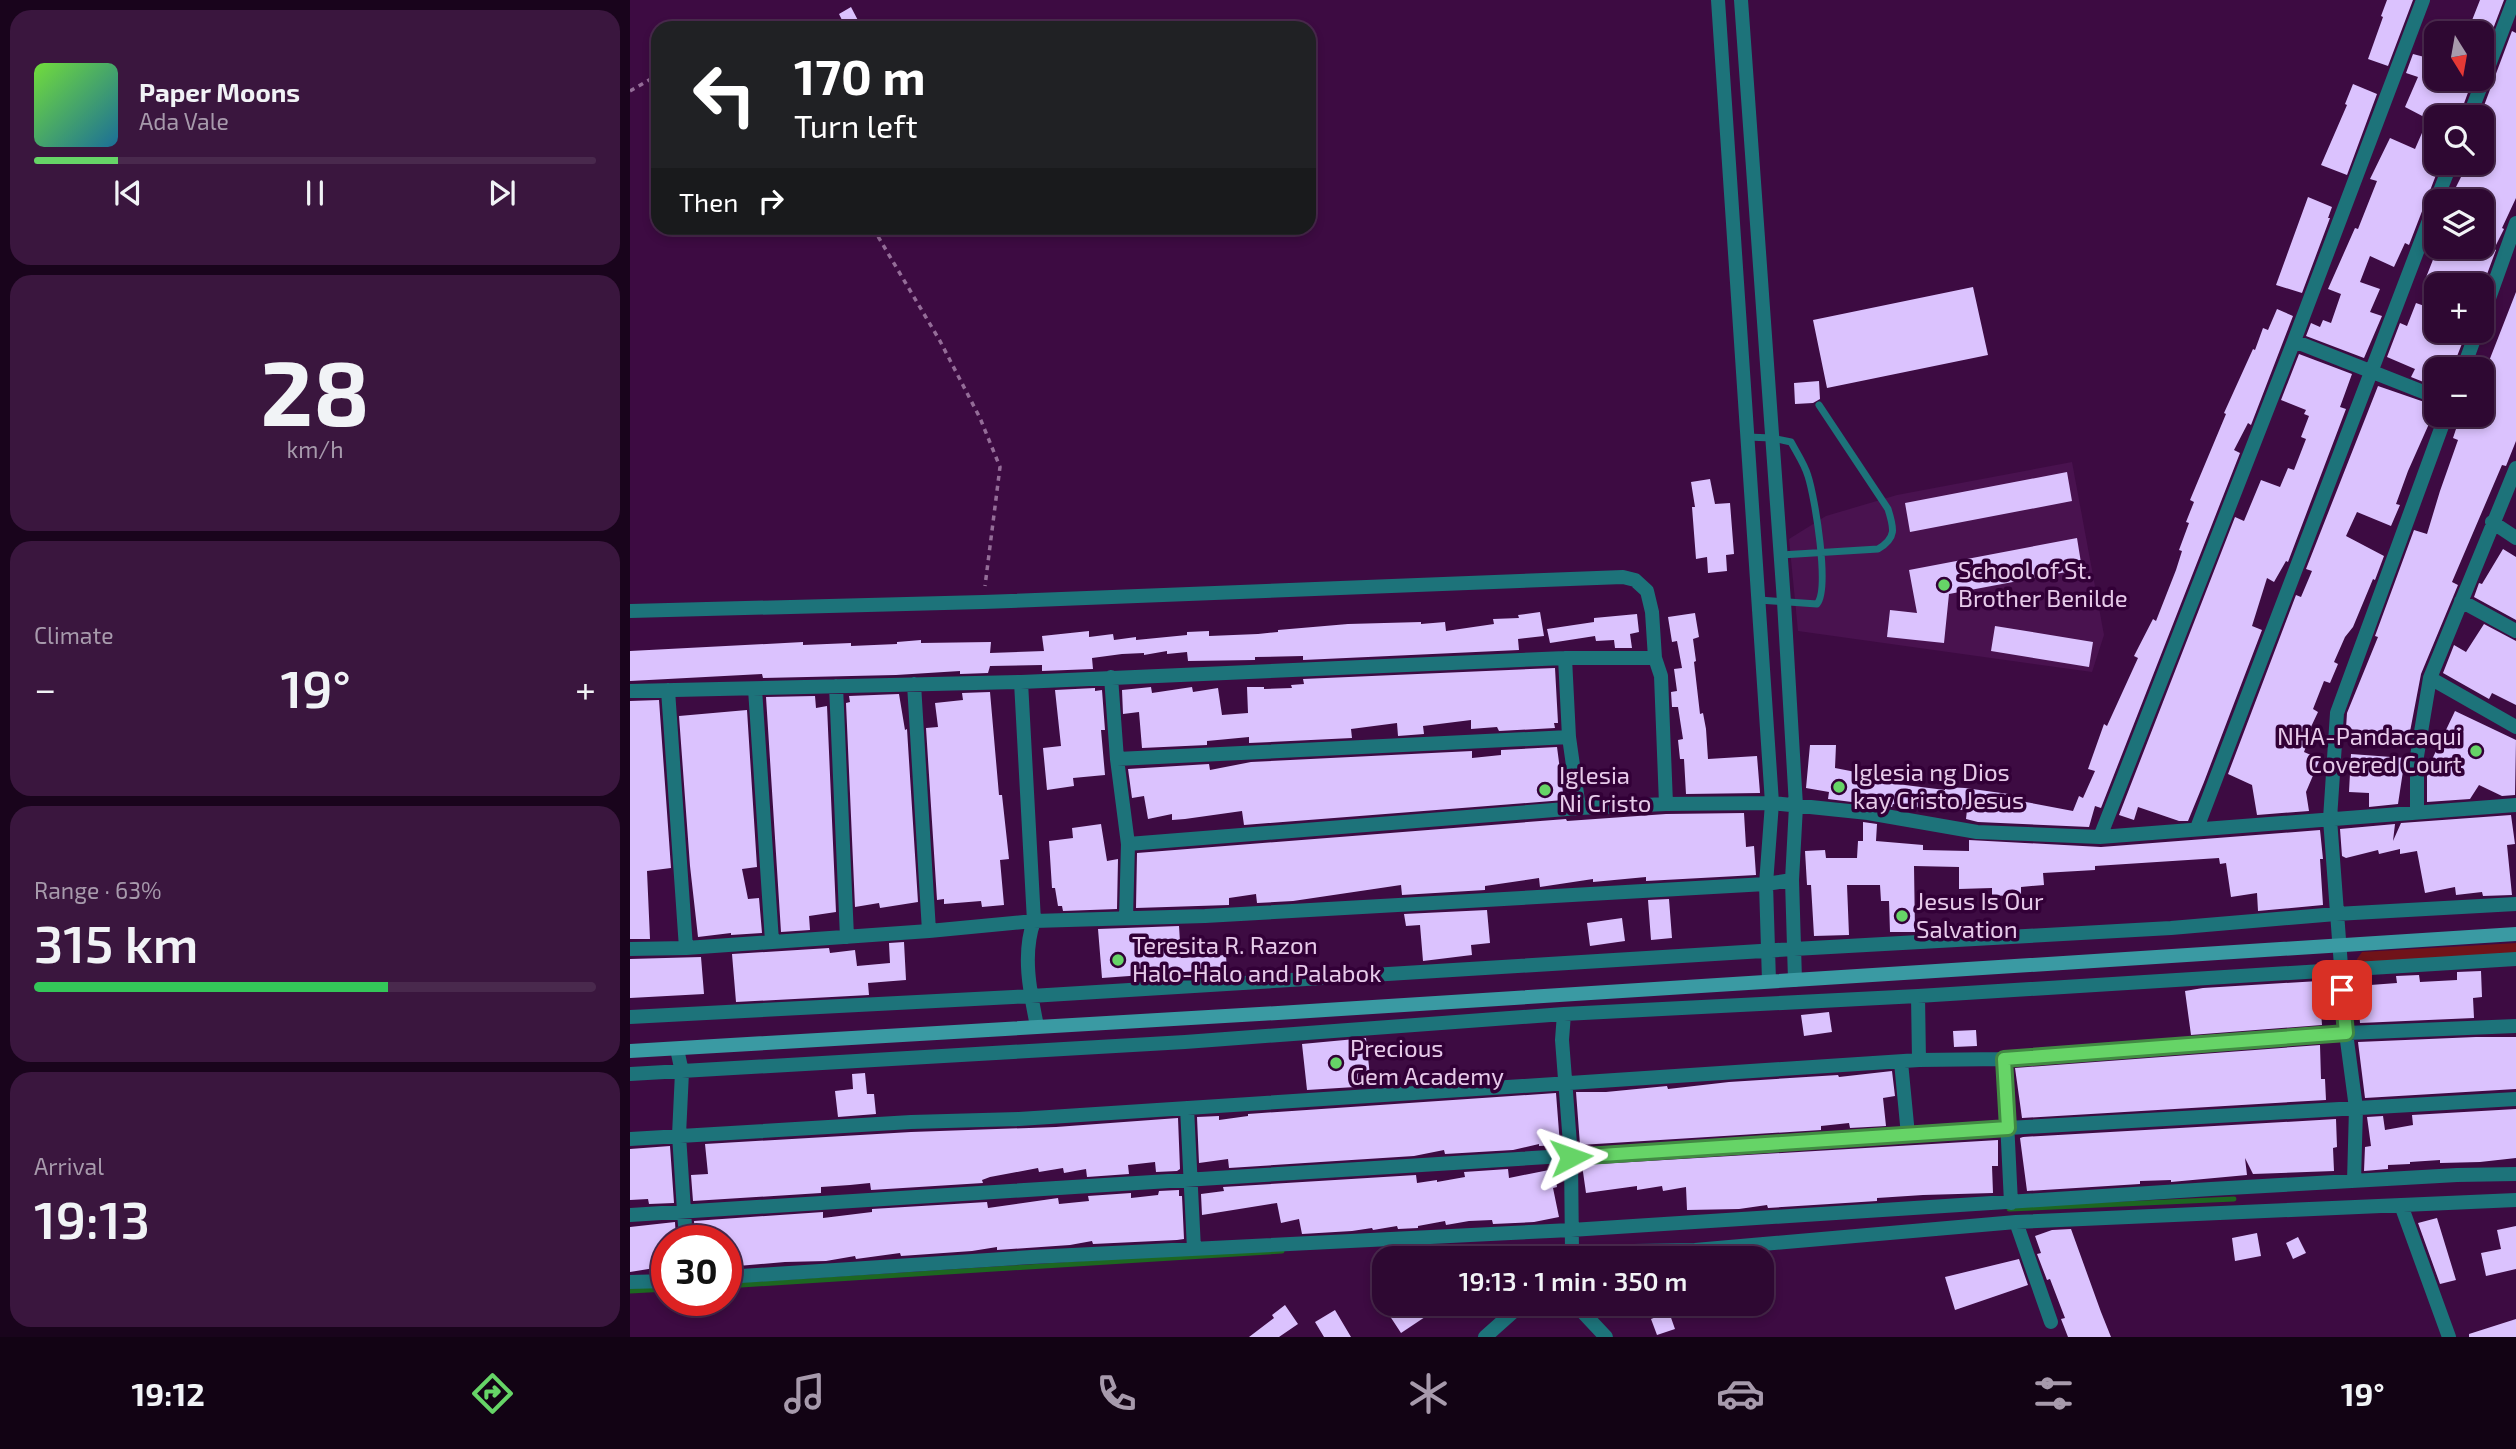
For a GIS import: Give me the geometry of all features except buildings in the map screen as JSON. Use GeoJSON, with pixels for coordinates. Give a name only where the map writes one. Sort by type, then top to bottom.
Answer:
{"type":"FeatureCollection","features":[{"type":"Feature","properties":{"kind":"street"},"geometry":{"type":"LineString","coordinates":[[1718,0],[1772,803],[1766,884],[1769,981]]}},
{"type":"Feature","properties":{"kind":"street"},"geometry":{"type":"LineString","coordinates":[[1741,0],[1751,113],[1796,806],[1792,880],[1795,980]]}},
{"type":"Feature","properties":{"kind":"street"},"geometry":{"type":"LineString","coordinates":[[2100,837],[2294,341],[2423,0]]}},
{"type":"Feature","properties":{"kind":"street"},"geometry":{"type":"LineString","coordinates":[[2474,105],[2514,0]]}},
{"type":"Feature","properties":{"kind":"street"},"geometry":{"type":"LineString","coordinates":[[1727,114],[1751,113]]}},
{"type":"Feature","properties":{"kind":"street"},"geometry":{"type":"LineString","coordinates":[[2494,284],[2516,223]]}},
{"type":"Feature","properties":{"kind":"street"},"geometry":{"type":"LineString","coordinates":[[2197,828],[2424,233]]}},
{"type":"Feature","properties":{"kind":"street"},"geometry":{"type":"LineString","coordinates":[[2294,341],[2424,392]]}},
{"type":"Feature","properties":{"kind":"street"},"geometry":{"type":"LineString","coordinates":[[2354,1181],[2356,1108],[2340,968],[2330,819],[2337,712],[2442,427]]}},
{"type":"Feature","properties":{"kind":"street"},"geometry":{"type":"LineString","coordinates":[[2417,812],[2417,756],[2430,678],[2516,468]]}},
{"type":"Feature","properties":{"kind":"street"},"geometry":{"type":"LineString","coordinates":[[2492,522],[2516,538]]}},
{"type":"Feature","properties":{"kind":"street"},"geometry":{"type":"LineString","coordinates":[[630,611],[983,602],[1623,577],[1635,580],[1647,591],[1652,612],[1655,658],[1661,676],[1666,804]]}},
{"type":"Feature","properties":{"kind":"street"},"geometry":{"type":"LineString","coordinates":[[2461,601],[2516,631]]}},
{"type":"Feature","properties":{"kind":"street"},"geometry":{"type":"LineString","coordinates":[[630,691],[1021,682],[1565,658],[1655,658]]}},
{"type":"Feature","properties":{"kind":"street"},"geometry":{"type":"LineString","coordinates":[[1565,658],[1569,737],[1579,808]]}},
{"type":"Feature","properties":{"kind":"street"},"geometry":{"type":"LineString","coordinates":[[1111,677],[1117,759],[1128,844],[1126,918]]}},
{"type":"Feature","properties":{"kind":"street"},"geometry":{"type":"LineString","coordinates":[[2430,678],[2516,727]]}},
{"type":"Feature","properties":{"kind":"street"},"geometry":{"type":"LineString","coordinates":[[1021,682],[1034,921],[1028,937],[1031,996],[1037,1026]]}},
{"type":"Feature","properties":{"kind":"street"},"geometry":{"type":"LineString","coordinates":[[914,684],[929,932]]}},
{"type":"Feature","properties":{"kind":"street"},"geometry":{"type":"LineString","coordinates":[[836,686],[847,937]]}},
{"type":"Feature","properties":{"kind":"street"},"geometry":{"type":"LineString","coordinates":[[755,689],[772,941]]}},
{"type":"Feature","properties":{"kind":"street"},"geometry":{"type":"LineString","coordinates":[[668,690],[686,948]]}},
{"type":"Feature","properties":{"kind":"street"},"geometry":{"type":"LineString","coordinates":[[1117,759],[1569,737]]}},
{"type":"Feature","properties":{"kind":"street"},"geometry":{"type":"LineString","coordinates":[[1128,844],[1579,808],[1666,804],[1772,803],[1868,813],[1977,832],[2100,837],[2516,805]]}},
{"type":"Feature","properties":{"kind":"street"},"geometry":{"type":"LineString","coordinates":[[630,949],[686,948],[929,932],[1034,921],[1766,884],[1792,880]]}},
{"type":"Feature","properties":{"kind":"street"},"geometry":{"type":"LineString","coordinates":[[630,1017],[1031,996],[2171,928],[2336,914],[2516,904]]}},
{"type":"Feature","properties":{"kind":"street"},"geometry":{"type":"LineString","coordinates":[[630,1051],[2516,934]]}},
{"type":"Feature","properties":{"kind":"street"},"geometry":{"type":"LineString","coordinates":[[630,1074],[1185,1042],[1564,1014],[1918,996],[2516,959]]}},
{"type":"Feature","properties":{"kind":"street"},"geometry":{"type":"LineString","coordinates":[[1918,996],[1919,1060]]}},
{"type":"Feature","properties":{"kind":"street"},"geometry":{"type":"LineString","coordinates":[[1564,1014],[1562,1040],[1571,1157],[1570,1246]]}},
{"type":"Feature","properties":{"kind":"street"},"geometry":{"type":"LineString","coordinates":[[630,1139],[911,1122],[1020,1119],[1919,1060],[2004,1059],[2346,1033],[2516,1026]]}},
{"type":"Feature","properties":{"kind":"street"},"geometry":{"type":"LineString","coordinates":[[677,1049],[682,1072],[679,1136],[685,1225]]}},
{"type":"Feature","properties":{"kind":"street"},"geometry":{"type":"LineString","coordinates":[[2004,1059],[2011,1203]]}},
{"type":"Feature","properties":{"kind":"street"},"geometry":{"type":"LineString","coordinates":[[1901,1062],[1908,1135]]}},
{"type":"Feature","properties":{"kind":"street"},"geometry":{"type":"LineString","coordinates":[[630,1215],[2008,1128],[2516,1099]]}},
{"type":"Feature","properties":{"kind":"street"},"geometry":{"type":"LineString","coordinates":[[1187,1108],[1194,1249]]}},
{"type":"Feature","properties":{"kind":"street"},"geometry":{"type":"LineString","coordinates":[[742,1276],[1032,1257],[1571,1230],[2354,1181],[2516,1174]]}},
{"type":"Feature","properties":{"kind":"street"},"geometry":{"type":"LineString","coordinates":[[1740,1246],[2016,1222],[2516,1200]]}},
{"type":"Feature","properties":{"kind":"street"},"geometry":{"type":"LineString","coordinates":[[2401,1205],[2449,1337]]}},
{"type":"Feature","properties":{"kind":"street"},"geometry":{"type":"LineString","coordinates":[[2016,1222],[2051,1322]]}},
{"type":"Feature","properties":{"kind":"street"},"geometry":{"type":"LineString","coordinates":[[630,1282],[651,1281]]}},
{"type":"Feature","properties":{"kind":"street"},"geometry":{"type":"LineString","coordinates":[[1485,1337],[1509,1316]]}},
{"type":"Feature","properties":{"kind":"street"},"geometry":{"type":"LineString","coordinates":[[1586,1316],[1606,1337]]}},
{"type":"Feature","properties":{"kind":"lane"},"geometry":{"type":"LineString","coordinates":[[1781,555],[1878,548],[1888,543],[1892,535],[1888,509],[1819,405]]}},
{"type":"Feature","properties":{"kind":"lane"},"geometry":{"type":"LineString","coordinates":[[1747,437],[1772,438],[1791,443],[1808,476],[1823,570],[1822,598],[1817,604],[1759,600]]}},
{"type":"Feature","properties":{"kind":"path"},"geometry":{"type":"LineString","coordinates":[[630,91],[651,79]]}},
{"type":"Feature","properties":{"kind":"path"},"geometry":{"type":"LineString","coordinates":[[877,235],[940,341],[980,418],[1000,467],[983,602]]}},
{"type":"Feature","properties":{"kind":"shaded area","name":"School of St. Brother Benilde"},"geometry":{"type":"Polygon","coordinates":[[[2072,462],[2104,635],[2092,672],[1798,631],[1789,539],[1826,516],[1897,495],[2072,462]]]}},
{"type":"Feature","properties":{"kind":"shaded area"},"geometry":{"type":"Polygon","coordinates":[[[2516,943],[2516,955],[2358,964],[2357,959],[2362,952],[2516,943]]]}},
{"type":"Feature","properties":{"kind":"waterway"},"geometry":{"type":"LineString","coordinates":[[2009,1209],[2234,1199]]}},
{"type":"Feature","properties":{"kind":"waterway"},"geometry":{"type":"LineString","coordinates":[[742,1285],[1282,1251]]}},
{"type":"Feature","properties":{"kind":"waterway"},"geometry":{"type":"LineString","coordinates":[[630,1291],[651,1290]]}},
{"type":"Feature","properties":{"kind":"place","name":"School of St. Brother Benilde"},"geometry":{"type":"Point","coordinates":[1944,585]}},
{"type":"Feature","properties":{"kind":"place","name":"NHA-Pandacaqui Covered Court"},"geometry":{"type":"Point","coordinates":[2476,751]}},
{"type":"Feature","properties":{"kind":"place","name":"Iglesia ng Dios kay Cristo Jesus"},"geometry":{"type":"Point","coordinates":[1839,787]}},
{"type":"Feature","properties":{"kind":"place","name":"Iglesia Ni Cristo"},"geometry":{"type":"Point","coordinates":[1545,790]}},
{"type":"Feature","properties":{"kind":"place","name":"Jesus Is Our Salvation"},"geometry":{"type":"Point","coordinates":[1902,916]}},
{"type":"Feature","properties":{"kind":"place","name":"Teresita R. Razon Halo-Halo and Palabok"},"geometry":{"type":"Point","coordinates":[1118,960]}},
{"type":"Feature","properties":{"kind":"place","name":"Precious Gem Academy"},"geometry":{"type":"Point","coordinates":[1336,1063]}},
{"type":"Feature","properties":{"kind":"route"},"geometry":{"type":"LineString","coordinates":[[1571,1157],[2008,1128],[2004,1059],[2346,1033],[2342,990]]}}]}
